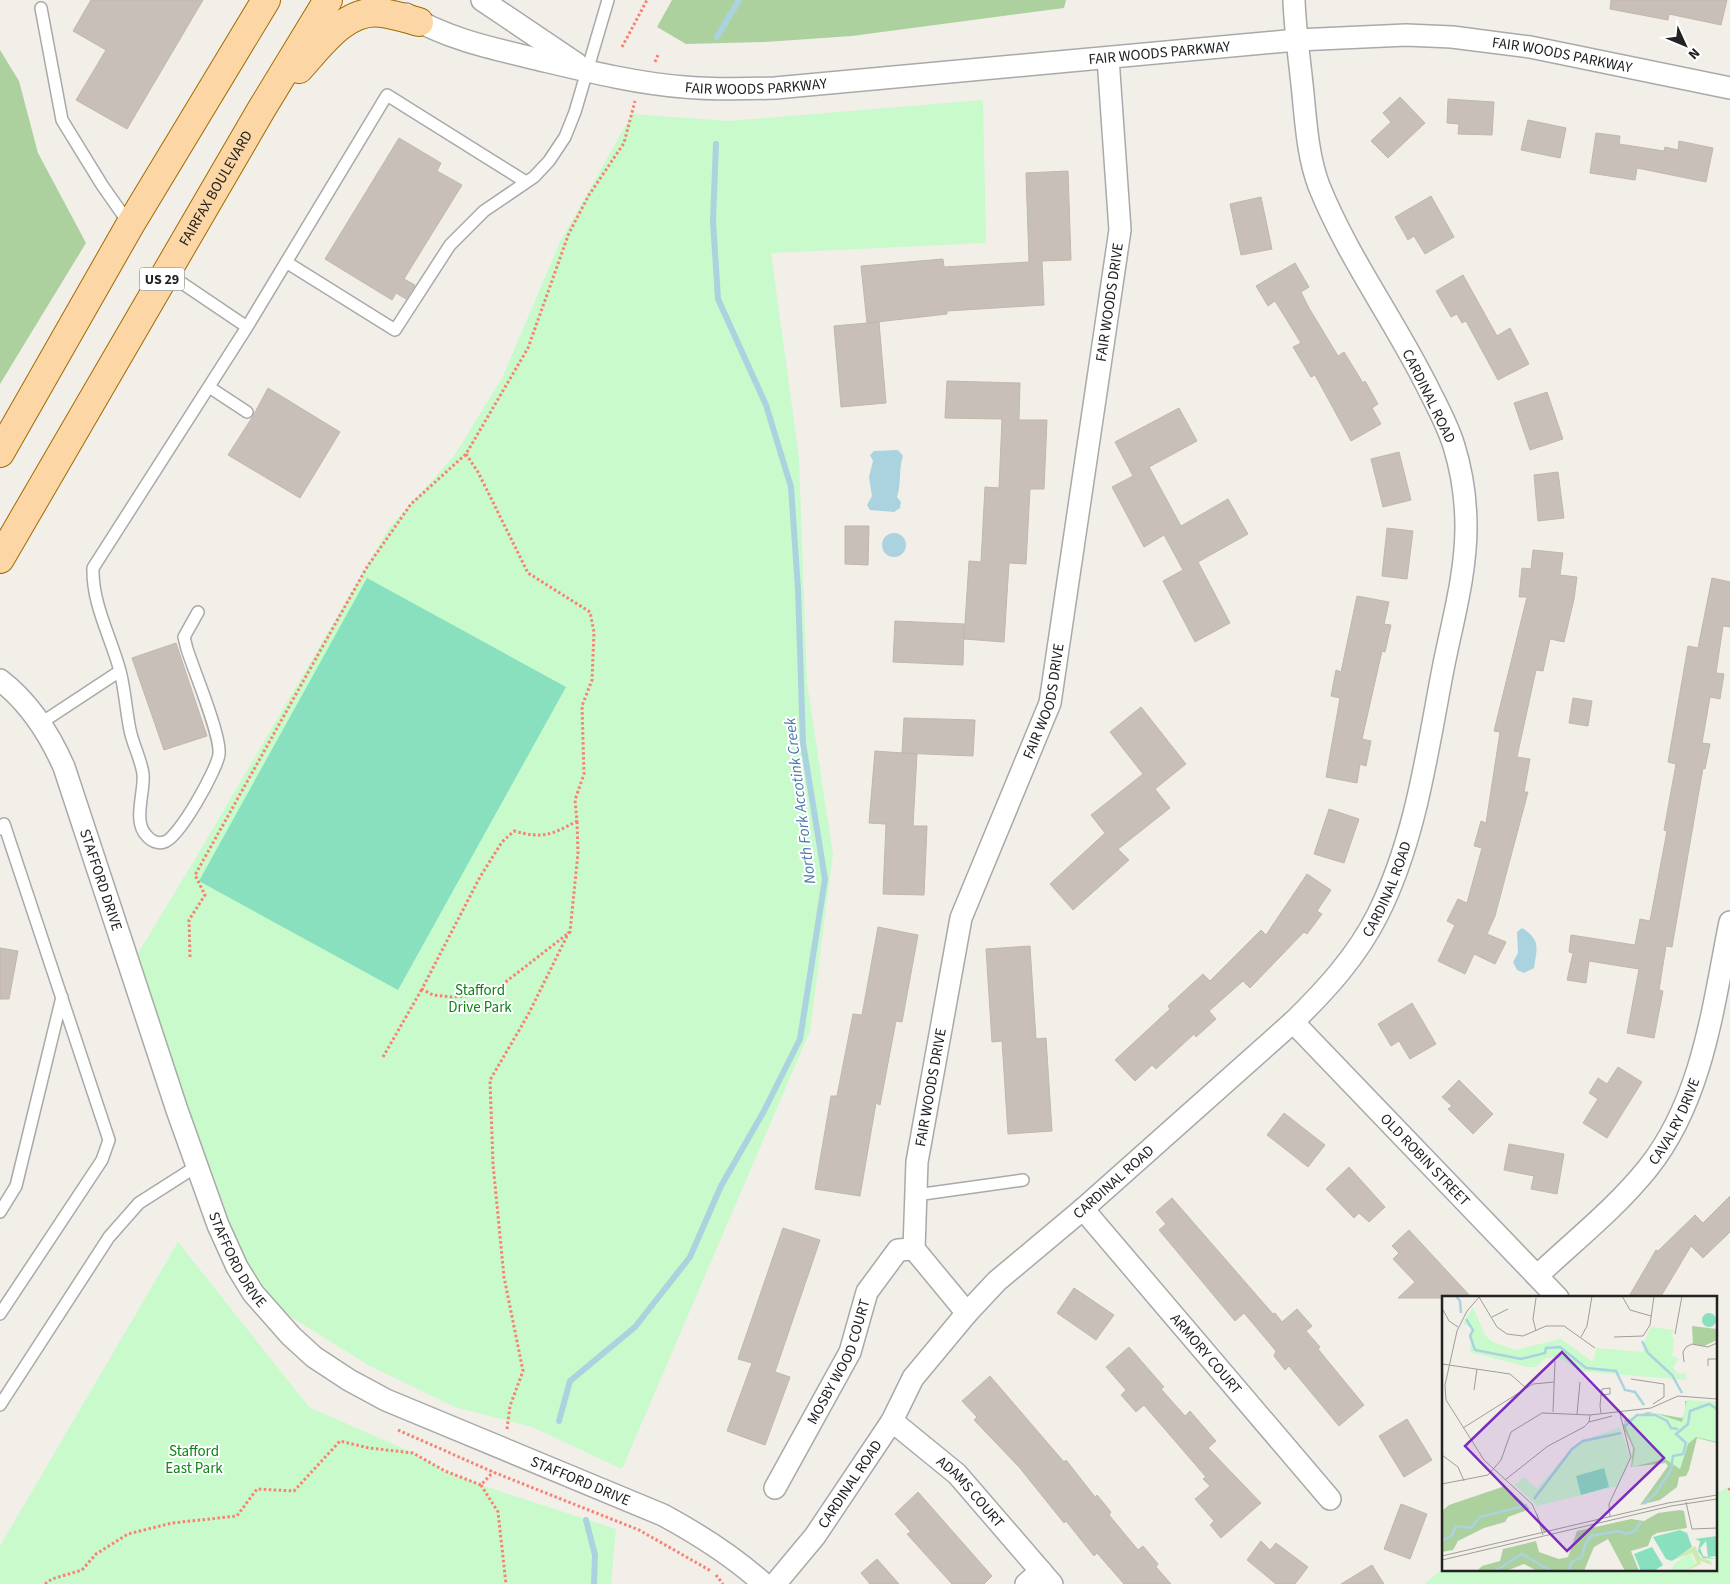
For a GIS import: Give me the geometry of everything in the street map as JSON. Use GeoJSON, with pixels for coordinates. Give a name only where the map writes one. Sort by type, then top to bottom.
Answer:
{"type":"FeatureCollection","features":[{"type":"Feature","properties":{"kind":"main road"},"geometry":{"type":"LineString","coordinates":[[0,453],[130,225],[266,0]]}},
{"type":"Feature","properties":{"kind":"main road","name":"FAIRFAX BOULEVARD"},"geometry":{"type":"LineString","coordinates":[[0,560],[166,272],[328,0]]}},
{"type":"Feature","properties":{"kind":"main road"},"geometry":{"type":"LineString","coordinates":[[261,110],[346,21],[367,13],[380,12],[419,22]]}},
{"type":"Feature","properties":{"kind":"street","name":"FAIR WOODS PARKWAY"},"geometry":{"type":"LineString","coordinates":[[385,0],[419,22],[472,43],[588,71],[682,87],[716,89],[775,88],[1297,40],[1406,34],[1491,40],[1730,88]]}},
{"type":"Feature","properties":{"kind":"street","name":"FAIR WOODS PARKWAY"},"geometry":{"type":"LineString","coordinates":[[482,0],[588,71]]}},
{"type":"Feature","properties":{"kind":"street","name":"CARDINAL ROAD"},"geometry":{"type":"LineString","coordinates":[[775,1584],[815,1536],[892,1422],[914,1378],[967,1313],[997,1281],[1083,1209],[1293,1022],[1322,993],[1350,959],[1378,915],[1398,869],[1411,825],[1460,584],[1466,528],[1461,474],[1448,429],[1419,370],[1333,218],[1318,183],[1308,143],[1294,0]]}},
{"type":"Feature","properties":{"kind":"street","name":"FAIR WOODS DRIVE"},"geometry":{"type":"LineString","coordinates":[[914,1249],[917,1162],[961,918],[1050,703],[1120,230],[1108,58]]}},
{"type":"Feature","properties":{"kind":"street","name":"STAFFORD DRIVE"},"geometry":{"type":"LineString","coordinates":[[0,680],[14,691],[41,723],[55,746],[64,767],[218,1225],[237,1266],[272,1317],[314,1356],[349,1380],[386,1400],[663,1515],[735,1558],[764,1584]]}},
{"type":"Feature","properties":{"kind":"street","name":"CAVALRY DRIVE"},"geometry":{"type":"LineString","coordinates":[[1537,1276],[1631,1188],[1663,1147],[1680,1116],[1694,1082],[1724,992],[1730,922]]}},
{"type":"Feature","properties":{"kind":"street","name":"OLD ROBIN STREET"},"geometry":{"type":"LineString","coordinates":[[1293,1022],[1556,1296]]}},
{"type":"Feature","properties":{"kind":"street","name":"ARMORY COURT"},"geometry":{"type":"LineString","coordinates":[[1083,1209],[1330,1499]]}},
{"type":"Feature","properties":{"kind":"street"},"geometry":{"type":"LineString","coordinates":[[914,1249],[967,1313]]}},
{"type":"Feature","properties":{"kind":"street","name":"MOSBY WOOD COURT"},"geometry":{"type":"LineString","coordinates":[[775,1488],[850,1352],[867,1292],[898,1250],[914,1249]]}},
{"type":"Feature","properties":{"kind":"street","name":"ADAMS COURT"},"geometry":{"type":"LineString","coordinates":[[892,1422],[957,1474],[1040,1580]]}},
{"type":"Feature","properties":{"kind":"lane"},"geometry":{"type":"LineString","coordinates":[[286,262],[395,330],[450,245],[484,212],[534,177],[549,161],[565,137],[588,71],[608,0]]}},
{"type":"Feature","properties":{"kind":"lane"},"geometry":{"type":"LineString","coordinates":[[41,8],[62,120],[102,185],[130,225]]}},
{"type":"Feature","properties":{"kind":"lane"},"geometry":{"type":"LineString","coordinates":[[198,612],[184,636],[186,649],[218,739],[219,754],[191,812],[176,835],[165,842],[156,842],[147,836],[141,828],[143,774],[130,732],[120,671],[103,622],[93,579],[93,568],[247,327],[387,95],[526,182]]}},
{"type":"Feature","properties":{"kind":"lane"},"geometry":{"type":"LineString","coordinates":[[166,272],[247,327]]}},
{"type":"Feature","properties":{"kind":"lane"},"geometry":{"type":"LineString","coordinates":[[209,387],[247,412]]}},
{"type":"Feature","properties":{"kind":"lane"},"geometry":{"type":"LineString","coordinates":[[41,723],[120,671]]}},
{"type":"Feature","properties":{"kind":"lane"},"geometry":{"type":"LineString","coordinates":[[0,828],[4,824],[109,1140],[102,1160],[0,1314]]}},
{"type":"Feature","properties":{"kind":"lane"},"geometry":{"type":"LineString","coordinates":[[0,1212],[16,1186],[62,997]]}},
{"type":"Feature","properties":{"kind":"lane"},"geometry":{"type":"LineString","coordinates":[[0,1405],[109,1237],[139,1203],[197,1166]]}},
{"type":"Feature","properties":{"kind":"lane"},"geometry":{"type":"LineString","coordinates":[[916,1195],[1023,1180]]}},
{"type":"Feature","properties":{"kind":"path"},"geometry":{"type":"LineString","coordinates":[[622,47],[647,0]]}},
{"type":"Feature","properties":{"kind":"path"},"geometry":{"type":"LineString","coordinates":[[190,957],[189,920],[205,895],[195,875],[368,567],[411,504],[466,454],[528,348],[569,233],[589,196],[624,143],[631,108]]}},
{"type":"Feature","properties":{"kind":"path"},"geometry":{"type":"LineString","coordinates":[[466,454],[478,472],[528,573],[590,612],[594,632],[592,680],[582,706],[584,774],[575,800],[577,872],[570,932],[528,1015],[490,1080],[493,1164],[504,1277],[523,1370],[510,1406],[507,1434]]}},
{"type":"Feature","properties":{"kind":"path"},"geometry":{"type":"LineString","coordinates":[[383,1057],[422,989],[480,877],[502,842],[514,831],[534,837],[557,832],[577,821]]}},
{"type":"Feature","properties":{"kind":"path"},"geometry":{"type":"LineString","coordinates":[[422,989],[433,995],[490,994],[570,932]]}},
{"type":"Feature","properties":{"kind":"path"},"geometry":{"type":"LineString","coordinates":[[393,1428],[493,1472],[639,1530],[712,1572],[723,1584]]}},
{"type":"Feature","properties":{"kind":"path"},"geometry":{"type":"LineString","coordinates":[[45,1584],[52,1579],[82,1570],[96,1554],[128,1534],[172,1522],[237,1516],[257,1489],[294,1491],[340,1441],[369,1448],[413,1453],[445,1471],[481,1485],[498,1512],[506,1584]]}},
{"type":"Feature","properties":{"kind":"path"},"geometry":{"type":"LineString","coordinates":[[481,1485],[493,1472]]}},
{"type":"Feature","properties":{"kind":"green space"},"geometry":{"type":"Polygon","coordinates":[[[672,0],[1066,0],[1064,8],[852,36],[765,42],[686,44],[657,27],[672,0]]]}},
{"type":"Feature","properties":{"kind":"green space"},"geometry":{"type":"Polygon","coordinates":[[[0,50],[19,81],[38,153],[86,243],[0,384],[0,50]]]}},
{"type":"Feature","properties":{"kind":"green space","name":"Stafford Drive Park"},"geometry":{"type":"Polygon","coordinates":[[[983,100],[986,243],[771,253],[799,457],[807,683],[833,854],[810,1031],[622,1469],[532,1427],[455,1407],[368,1365],[253,1293],[131,965],[389,528],[454,456],[502,378],[560,242],[632,114],[729,121],[983,100]]]}},
{"type":"Feature","properties":{"kind":"green space"},"geometry":{"type":"Polygon","coordinates":[[[367,578],[566,687],[398,990],[199,881],[367,578]]]}},
{"type":"Feature","properties":{"kind":"green space","name":"Stafford East Park"},"geometry":{"type":"Polygon","coordinates":[[[178,1242],[309,1407],[413,1453],[445,1471],[481,1485],[616,1529],[611,1584],[0,1584],[0,1546],[178,1242]]]}},
{"type":"Feature","properties":{"kind":"green space"},"geometry":{"type":"Polygon","coordinates":[[[1730,1487],[1730,1584],[1424,1584],[1442,1570],[1442,1572],[1718,1572],[1718,1492],[1730,1487]]]}},
{"type":"Feature","properties":{"kind":"water"},"geometry":{"type":"Polygon","coordinates":[[[898,450],[903,456],[897,497],[901,502],[900,508],[894,512],[870,510],[867,505],[872,496],[869,477],[873,461],[870,455],[874,451],[898,450]]]}},
{"type":"Feature","properties":{"kind":"water"},"geometry":{"type":"Polygon","coordinates":[[[889,533],[899,533],[906,540],[906,550],[899,557],[889,557],[882,550],[882,540],[889,533]]]}},
{"type":"Feature","properties":{"kind":"water"},"geometry":{"type":"Polygon","coordinates":[[[1522,928],[1532,936],[1537,950],[1534,968],[1524,973],[1517,970],[1513,962],[1518,953],[1517,932],[1522,928]]]}},
{"type":"Feature","properties":{"kind":"building"},"geometry":{"type":"Polygon","coordinates":[[[91,0],[203,0],[127,129],[76,100],[106,50],[73,31],[91,0]]]}},
{"type":"Feature","properties":{"kind":"building"},"geometry":{"type":"Polygon","coordinates":[[[1611,0],[1727,0],[1721,25],[1669,14],[1668,20],[1610,9],[1611,0]]]}},
{"type":"Feature","properties":{"kind":"building"},"geometry":{"type":"Polygon","coordinates":[[[1400,97],[1425,123],[1388,158],[1371,141],[1391,122],[1383,113],[1400,97]]]}},
{"type":"Feature","properties":{"kind":"building"},"geometry":{"type":"Polygon","coordinates":[[[1448,99],[1494,102],[1492,135],[1458,134],[1459,124],[1447,123],[1448,99]]]}},
{"type":"Feature","properties":{"kind":"building"},"geometry":{"type":"Polygon","coordinates":[[[1528,120],[1566,128],[1560,158],[1521,150],[1528,120]]]}},
{"type":"Feature","properties":{"kind":"building"},"geometry":{"type":"Polygon","coordinates":[[[1596,133],[1620,136],[1619,144],[1664,151],[1665,147],[1678,150],[1679,141],[1713,148],[1706,182],[1637,168],[1635,180],[1590,173],[1596,133]]]}},
{"type":"Feature","properties":{"kind":"building"},"geometry":{"type":"Polygon","coordinates":[[[399,138],[441,163],[437,171],[462,185],[404,279],[415,285],[406,299],[396,293],[392,300],[325,259],[399,138]]]}},
{"type":"Feature","properties":{"kind":"building"},"geometry":{"type":"Polygon","coordinates":[[[1068,171],[1071,260],[1042,261],[1044,305],[947,311],[947,314],[868,323],[879,322],[886,403],[841,407],[834,326],[867,323],[861,266],[943,259],[944,267],[1029,262],[1026,173],[1068,171]]]}},
{"type":"Feature","properties":{"kind":"building"},"geometry":{"type":"Polygon","coordinates":[[[1431,196],[1454,237],[1425,254],[1414,236],[1408,240],[1395,217],[1431,196]]]}},
{"type":"Feature","properties":{"kind":"building"},"geometry":{"type":"Polygon","coordinates":[[[1261,197],[1272,249],[1241,255],[1230,204],[1261,197]]]}},
{"type":"Feature","properties":{"kind":"building"},"geometry":{"type":"Polygon","coordinates":[[[1295,263],[1309,287],[1301,292],[1309,308],[1338,356],[1344,352],[1363,383],[1365,381],[1378,404],[1372,408],[1381,424],[1351,441],[1315,375],[1311,377],[1293,347],[1301,343],[1275,301],[1268,306],[1256,286],[1295,263]]]}},
{"type":"Feature","properties":{"kind":"building"},"geometry":{"type":"Polygon","coordinates":[[[1463,275],[1497,336],[1510,328],[1529,364],[1498,380],[1466,321],[1462,323],[1457,314],[1451,317],[1436,291],[1463,275]]]}},
{"type":"Feature","properties":{"kind":"building"},"geometry":{"type":"Polygon","coordinates":[[[947,381],[1020,383],[1019,420],[1047,420],[1044,489],[1030,489],[1026,564],[1009,563],[1004,642],[964,639],[969,561],[981,562],[985,487],[999,488],[1002,419],[945,418],[947,381]]]}},
{"type":"Feature","properties":{"kind":"building"},"geometry":{"type":"Polygon","coordinates":[[[268,388],[340,432],[300,498],[228,455],[268,388]]]}},
{"type":"Feature","properties":{"kind":"building"},"geometry":{"type":"Polygon","coordinates":[[[1547,392],[1563,439],[1530,450],[1514,403],[1547,392]]]}},
{"type":"Feature","properties":{"kind":"building"},"geometry":{"type":"Polygon","coordinates":[[[1179,408],[1197,441],[1149,467],[1181,526],[1228,499],[1248,534],[1198,562],[1230,623],[1195,642],[1163,581],[1183,570],[1164,535],[1144,547],[1112,487],[1133,476],[1115,442],[1179,408]]]}},
{"type":"Feature","properties":{"kind":"building"},"geometry":{"type":"Polygon","coordinates":[[[1399,452],[1411,500],[1383,507],[1371,459],[1399,452]]]}},
{"type":"Feature","properties":{"kind":"building"},"geometry":{"type":"Polygon","coordinates":[[[1558,472],[1564,518],[1538,521],[1534,475],[1558,472]]]}},
{"type":"Feature","properties":{"kind":"building"},"geometry":{"type":"Polygon","coordinates":[[[845,526],[869,526],[868,565],[845,564],[845,526]]]}},
{"type":"Feature","properties":{"kind":"building"},"geometry":{"type":"Polygon","coordinates":[[[1387,528],[1413,531],[1407,579],[1382,576],[1387,528]]]}},
{"type":"Feature","properties":{"kind":"building"},"geometry":{"type":"Polygon","coordinates":[[[1533,550],[1563,553],[1560,575],[1577,577],[1574,599],[1564,642],[1550,639],[1543,671],[1536,670],[1517,757],[1530,759],[1524,792],[1528,792],[1495,916],[1487,934],[1506,942],[1495,964],[1474,954],[1465,974],[1438,961],[1455,925],[1447,921],[1458,899],[1467,903],[1482,848],[1474,846],[1481,821],[1486,823],[1500,732],[1494,731],[1527,597],[1519,597],[1522,568],[1531,569],[1533,550]]]}},
{"type":"Feature","properties":{"kind":"building"},"geometry":{"type":"Polygon","coordinates":[[[1712,578],[1730,582],[1730,627],[1723,626],[1716,673],[1724,674],[1720,699],[1710,697],[1702,743],[1710,744],[1705,769],[1703,768],[1672,947],[1666,946],[1659,990],[1663,991],[1654,1038],[1627,1033],[1639,969],[1589,961],[1586,983],[1567,980],[1573,953],[1569,952],[1571,935],[1635,945],[1640,919],[1650,921],[1667,831],[1664,830],[1676,764],[1668,762],[1688,646],[1698,648],[1712,578]]]}},
{"type":"Feature","properties":{"kind":"building"},"geometry":{"type":"Polygon","coordinates":[[[1357,596],[1389,602],[1384,624],[1391,625],[1385,652],[1382,651],[1362,739],[1371,741],[1366,766],[1360,764],[1357,783],[1326,777],[1340,698],[1331,696],[1336,670],[1341,672],[1357,596]]]}},
{"type":"Feature","properties":{"kind":"building"},"geometry":{"type":"Polygon","coordinates":[[[895,621],[964,624],[963,665],[893,662],[895,621]]]}},
{"type":"Feature","properties":{"kind":"building"},"geometry":{"type":"Polygon","coordinates":[[[176,643],[207,736],[164,750],[132,658],[176,643]]]}},
{"type":"Feature","properties":{"kind":"building"},"geometry":{"type":"Polygon","coordinates":[[[1573,698],[1592,701],[1588,726],[1569,723],[1573,698]]]}},
{"type":"Feature","properties":{"kind":"building"},"geometry":{"type":"Polygon","coordinates":[[[1141,707],[1186,764],[1155,789],[1170,808],[1118,849],[1129,860],[1073,910],[1050,884],[1105,833],[1091,815],[1143,774],[1110,732],[1141,707]]]}},
{"type":"Feature","properties":{"kind":"building"},"geometry":{"type":"Polygon","coordinates":[[[904,718],[975,720],[973,756],[902,753],[904,718]]]}},
{"type":"Feature","properties":{"kind":"building"},"geometry":{"type":"Polygon","coordinates":[[[875,751],[917,754],[913,826],[927,826],[924,895],[883,894],[886,824],[869,823],[875,751]]]}},
{"type":"Feature","properties":{"kind":"building"},"geometry":{"type":"Polygon","coordinates":[[[1329,809],[1359,819],[1344,863],[1314,854],[1329,809]]]}},
{"type":"Feature","properties":{"kind":"building"},"geometry":{"type":"Polygon","coordinates":[[[1307,874],[1331,890],[1317,911],[1322,914],[1307,934],[1304,932],[1250,988],[1243,981],[1209,1011],[1216,1019],[1196,1037],[1194,1034],[1156,1069],[1152,1065],[1135,1081],[1115,1060],[1170,1009],[1168,1006],[1203,974],[1210,981],[1261,930],[1266,935],[1307,874]]]}},
{"type":"Feature","properties":{"kind":"building"},"geometry":{"type":"Polygon","coordinates":[[[878,927],[918,935],[902,1022],[896,1021],[880,1105],[876,1103],[860,1196],[815,1189],[831,1096],[837,1096],[853,1014],[862,1015],[878,927]]]}},
{"type":"Feature","properties":{"kind":"building"},"geometry":{"type":"Polygon","coordinates":[[[1030,946],[1036,1039],[1046,1038],[1052,1131],[1008,1134],[1002,1041],[992,1042],[986,949],[1030,946]]]}},
{"type":"Feature","properties":{"kind":"building"},"geometry":{"type":"Polygon","coordinates":[[[0,948],[18,951],[9,999],[0,999],[0,948]]]}},
{"type":"Feature","properties":{"kind":"building"},"geometry":{"type":"Polygon","coordinates":[[[1412,1003],[1436,1044],[1410,1059],[1399,1041],[1391,1046],[1378,1024],[1412,1003]]]}},
{"type":"Feature","properties":{"kind":"building"},"geometry":{"type":"Polygon","coordinates":[[[1618,1067],[1642,1082],[1607,1138],[1583,1123],[1598,1099],[1589,1093],[1598,1078],[1607,1084],[1618,1067]]]}},
{"type":"Feature","properties":{"kind":"building"},"geometry":{"type":"Polygon","coordinates":[[[1459,1080],[1493,1114],[1473,1134],[1448,1109],[1452,1106],[1442,1097],[1459,1080]]]}},
{"type":"Feature","properties":{"kind":"building"},"geometry":{"type":"Polygon","coordinates":[[[1284,1113],[1325,1145],[1308,1167],[1267,1135],[1284,1113]]]}},
{"type":"Feature","properties":{"kind":"building"},"geometry":{"type":"Polygon","coordinates":[[[1509,1144],[1564,1154],[1557,1194],[1531,1189],[1534,1176],[1504,1170],[1509,1144]]]}},
{"type":"Feature","properties":{"kind":"building"},"geometry":{"type":"Polygon","coordinates":[[[1349,1167],[1385,1207],[1369,1222],[1359,1213],[1354,1218],[1326,1189],[1349,1167]]]}},
{"type":"Feature","properties":{"kind":"building"},"geometry":{"type":"Polygon","coordinates":[[[1730,1196],[1730,1232],[1703,1258],[1691,1246],[1661,1296],[1629,1296],[1656,1250],[1658,1251],[1695,1215],[1703,1223],[1730,1196]]]}},
{"type":"Feature","properties":{"kind":"building"},"geometry":{"type":"Polygon","coordinates":[[[1172,1198],[1273,1314],[1275,1313],[1282,1322],[1297,1309],[1312,1326],[1306,1331],[1320,1347],[1318,1349],[1364,1405],[1339,1426],[1289,1366],[1285,1370],[1274,1356],[1276,1351],[1244,1313],[1235,1321],[1159,1230],[1166,1224],[1156,1212],[1172,1198]]]}},
{"type":"Feature","properties":{"kind":"building"},"geometry":{"type":"Polygon","coordinates":[[[783,1228],[820,1240],[775,1372],[790,1377],[765,1445],[727,1431],[752,1363],[738,1359],[783,1228]]]}},
{"type":"Feature","properties":{"kind":"building"},"geometry":{"type":"Polygon","coordinates":[[[1409,1230],[1470,1296],[1398,1298],[1415,1282],[1393,1259],[1399,1253],[1392,1246],[1409,1230]]]}},
{"type":"Feature","properties":{"kind":"building"},"geometry":{"type":"Polygon","coordinates":[[[1074,1288],[1114,1315],[1096,1340],[1057,1313],[1074,1288]]]}},
{"type":"Feature","properties":{"kind":"building"},"geometry":{"type":"Polygon","coordinates":[[[1129,1347],[1164,1387],[1161,1389],[1185,1416],[1190,1411],[1216,1441],[1208,1448],[1261,1503],[1221,1538],[1210,1525],[1214,1521],[1195,1499],[1210,1486],[1203,1479],[1206,1477],[1144,1405],[1136,1412],[1121,1395],[1126,1390],[1106,1367],[1129,1347]]]}},
{"type":"Feature","properties":{"kind":"building"},"geometry":{"type":"Polygon","coordinates":[[[990,1376],[1064,1462],[1066,1460],[1095,1497],[1097,1495],[1111,1512],[1109,1515],[1138,1550],[1143,1546],[1158,1564],[1156,1567],[1171,1584],[1124,1584],[1097,1553],[1094,1556],[1066,1521],[1064,1523],[1019,1467],[974,1420],[977,1417],[962,1401],[990,1376]]]}},
{"type":"Feature","properties":{"kind":"building"},"geometry":{"type":"Polygon","coordinates":[[[1407,1419],[1432,1460],[1404,1477],[1379,1436],[1407,1419]]]}},
{"type":"Feature","properties":{"kind":"building"},"geometry":{"type":"Polygon","coordinates":[[[918,1492],[992,1576],[984,1584],[952,1584],[907,1534],[911,1532],[895,1514],[918,1492]]]}},
{"type":"Feature","properties":{"kind":"building"},"geometry":{"type":"Polygon","coordinates":[[[1401,1504],[1427,1514],[1410,1559],[1384,1549],[1401,1504]]]}},
{"type":"Feature","properties":{"kind":"building"},"geometry":{"type":"Polygon","coordinates":[[[1261,1541],[1270,1550],[1276,1543],[1308,1567],[1295,1584],[1276,1584],[1247,1560],[1261,1541]]]}},
{"type":"Feature","properties":{"kind":"building"},"geometry":{"type":"Polygon","coordinates":[[[877,1559],[899,1584],[870,1584],[861,1573],[877,1559]]]}},
{"type":"Feature","properties":{"kind":"building"},"geometry":{"type":"Polygon","coordinates":[[[1372,1565],[1384,1584],[1341,1584],[1372,1565]]]}},
{"type":"Feature","properties":{"kind":"waterway","name":"North Fork Accotink Creek"},"geometry":{"type":"LineString","coordinates":[[717,37],[739,0]]}},
{"type":"Feature","properties":{"kind":"waterway","name":"North Fork Accotink Creek"},"geometry":{"type":"LineString","coordinates":[[559,1421],[570,1381],[635,1327],[690,1257],[721,1186],[764,1111],[800,1039],[825,879],[803,743],[798,589],[791,487],[766,405],[718,299],[713,221],[716,144]]}},
{"type":"Feature","properties":{"kind":"waterway","name":"North Fork Accotink Creek"},"geometry":{"type":"LineString","coordinates":[[586,1520],[595,1555],[594,1584]]}}]}
